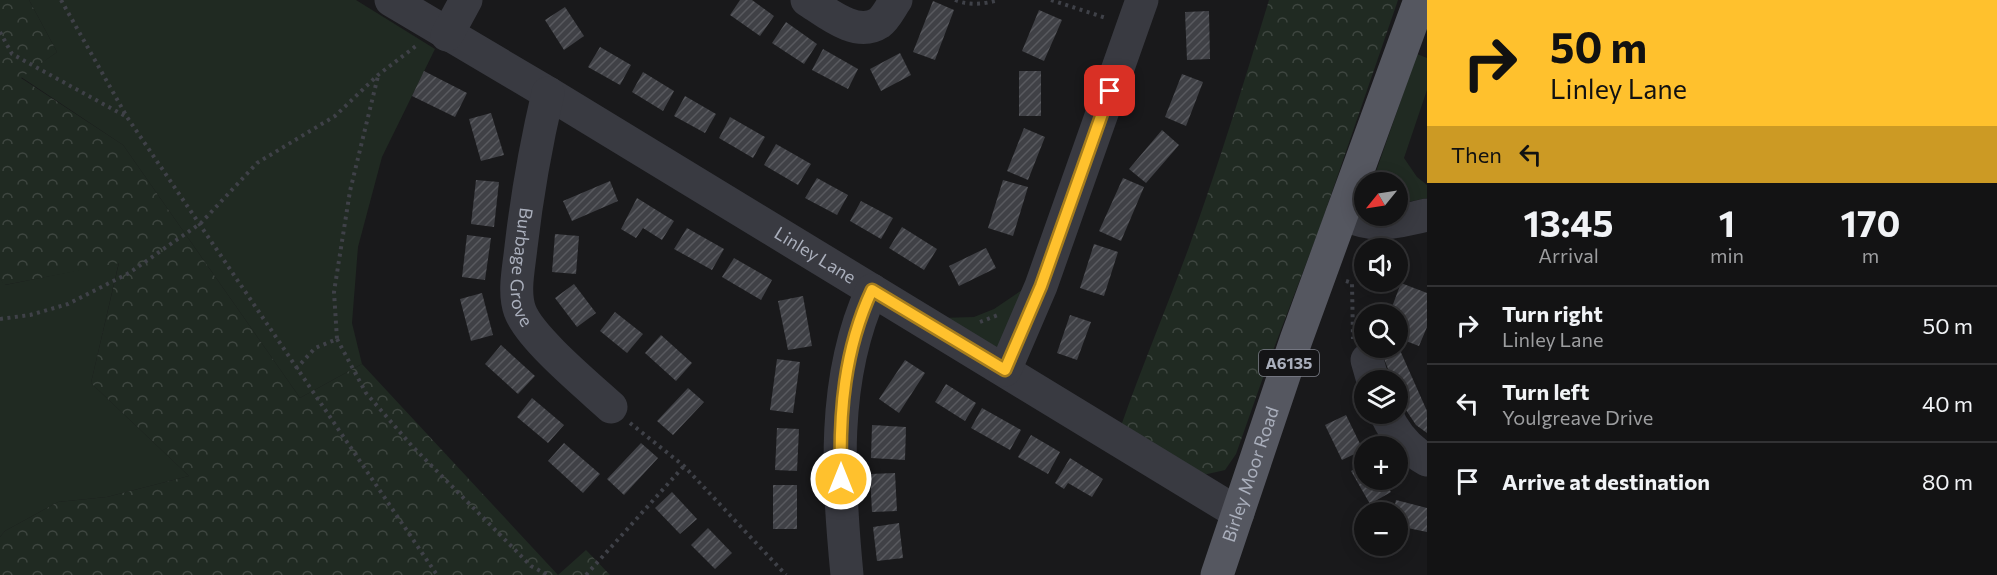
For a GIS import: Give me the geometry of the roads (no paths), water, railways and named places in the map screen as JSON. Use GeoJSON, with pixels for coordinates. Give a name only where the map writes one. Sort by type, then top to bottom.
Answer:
{"type":"FeatureCollection","features":[{"type":"Feature","properties":{"kind":"main road","name":"Birley Moor Road"},"geometry":{"type":"LineString","coordinates":[[1217,575],[1342,214],[1420,0]]}},
{"type":"Feature","properties":{"kind":"street","name":"Linley Lane"},"geometry":{"type":"LineString","coordinates":[[391,0],[1238,513]]}},
{"type":"Feature","properties":{"kind":"street"},"geometry":{"type":"LineString","coordinates":[[443,32],[466,0]]}},
{"type":"Feature","properties":{"kind":"street"},"geometry":{"type":"LineString","coordinates":[[807,0],[840,21],[861,28],[878,23],[896,0]]}},
{"type":"Feature","properties":{"kind":"street"},"geometry":{"type":"LineString","coordinates":[[1005,370],[1041,286],[1138,13]]}},
{"type":"Feature","properties":{"kind":"street","name":"Burbage Grove"},"geometry":{"type":"LineString","coordinates":[[548,93],[527,197],[517,296],[526,323],[542,342],[611,408]]}},
{"type":"Feature","properties":{"kind":"street"},"geometry":{"type":"LineString","coordinates":[[1342,214],[1375,224],[1427,215]]}},
{"type":"Feature","properties":{"kind":"street"},"geometry":{"type":"LineString","coordinates":[[847,575],[841,518],[842,408],[848,358],[861,314],[872,290]]}},
{"type":"Feature","properties":{"kind":"street"},"geometry":{"type":"LineString","coordinates":[[1390,424],[1412,451],[1427,460]]}}]}
